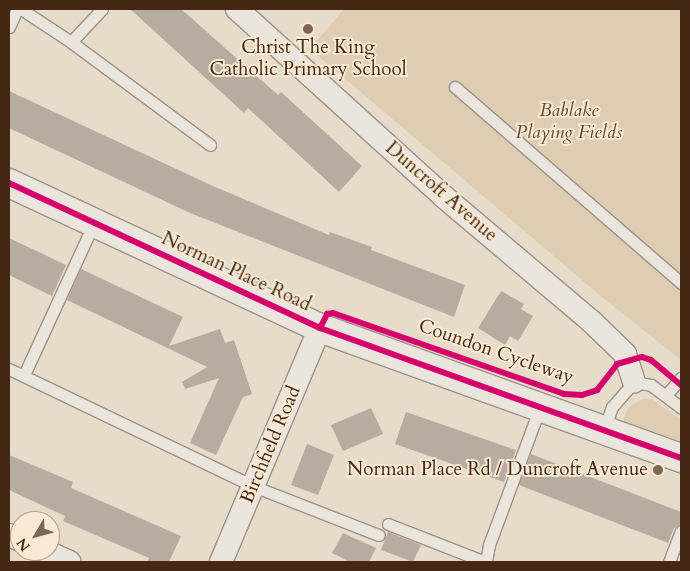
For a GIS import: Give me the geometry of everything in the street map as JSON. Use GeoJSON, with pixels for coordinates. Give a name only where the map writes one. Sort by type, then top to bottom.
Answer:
{"type":"FeatureCollection","features":[{"type":"Feature","properties":{"kind":"street","name":"Duncroft Avenue"},"geometry":{"type":"LineString","coordinates":[[237,9],[443,196],[592,322],[625,354],[634,382]]}},
{"type":"Feature","properties":{"kind":"street","name":"Norman Place Road"},"geometry":{"type":"LineString","coordinates":[[9,183],[320,328],[681,458]]}},
{"type":"Feature","properties":{"kind":"street","name":"Birchfield Road"},"geometry":{"type":"LineString","coordinates":[[221,562],[320,328]]}},
{"type":"Feature","properties":{"kind":"lane"},"geometry":{"type":"LineString","coordinates":[[9,27],[17,9]]}},
{"type":"Feature","properties":{"kind":"lane"},"geometry":{"type":"LineString","coordinates":[[21,9],[71,42],[210,145]]}},
{"type":"Feature","properties":{"kind":"lane"},"geometry":{"type":"LineString","coordinates":[[71,42],[102,9]]}},
{"type":"Feature","properties":{"kind":"lane"},"geometry":{"type":"LineString","coordinates":[[455,87],[681,283]]}},
{"type":"Feature","properties":{"kind":"lane"},"geometry":{"type":"LineString","coordinates":[[24,375],[94,223]]}},
{"type":"Feature","properties":{"kind":"lane"},"geometry":{"type":"LineString","coordinates":[[9,368],[253,486],[379,535]]}},
{"type":"Feature","properties":{"kind":"lane"},"geometry":{"type":"LineString","coordinates":[[666,395],[681,378]]}},
{"type":"Feature","properties":{"kind":"lane"},"geometry":{"type":"LineString","coordinates":[[604,430],[612,407],[634,382],[651,385],[681,408]]}},
{"type":"Feature","properties":{"kind":"lane"},"geometry":{"type":"LineString","coordinates":[[388,524],[486,562],[489,545],[540,407]]}},
{"type":"Feature","properties":{"kind":"lane"},"geometry":{"type":"LineString","coordinates":[[669,562],[681,531]]}},
{"type":"Feature","properties":{"kind":"green space","name":"Bablake Playing Fields"},"geometry":{"type":"Polygon","coordinates":[[[344,9],[681,9],[681,360],[602,297],[310,49],[344,9]]]}},
{"type":"Feature","properties":{"kind":"green space"},"geometry":{"type":"Polygon","coordinates":[[[642,399],[652,399],[681,420],[681,441],[623,422],[628,408],[642,399]]]}},
{"type":"Feature","properties":{"kind":"building"},"geometry":{"type":"Polygon","coordinates":[[[130,9],[181,9],[278,95],[281,92],[362,166],[339,192],[248,108],[244,113],[130,9]]]}},
{"type":"Feature","properties":{"kind":"building"},"geometry":{"type":"Polygon","coordinates":[[[9,91],[215,187],[329,235],[330,232],[372,247],[371,250],[465,285],[454,317],[190,213],[9,128],[9,91]]]}},
{"type":"Feature","properties":{"kind":"building"},"geometry":{"type":"Polygon","coordinates":[[[9,238],[66,265],[52,296],[9,275],[9,238]]]}},
{"type":"Feature","properties":{"kind":"building"},"geometry":{"type":"Polygon","coordinates":[[[81,269],[183,317],[169,346],[220,329],[225,343],[234,340],[252,394],[243,397],[216,455],[190,443],[219,378],[185,389],[182,382],[207,367],[67,300],[81,269]]]}},
{"type":"Feature","properties":{"kind":"building"},"geometry":{"type":"Polygon","coordinates":[[[501,291],[524,304],[521,309],[533,316],[518,341],[510,336],[505,345],[478,328],[501,291]]]}},
{"type":"Feature","properties":{"kind":"building"},"geometry":{"type":"Polygon","coordinates":[[[371,408],[383,434],[343,451],[331,425],[371,408]]]}},
{"type":"Feature","properties":{"kind":"building"},"geometry":{"type":"Polygon","coordinates":[[[406,412],[516,450],[504,482],[395,444],[406,412]]]}},
{"type":"Feature","properties":{"kind":"building"},"geometry":{"type":"Polygon","coordinates":[[[307,444],[334,455],[318,495],[291,485],[307,444]]]}},
{"type":"Feature","properties":{"kind":"building"},"geometry":{"type":"Polygon","coordinates":[[[531,454],[681,512],[680,524],[674,528],[668,543],[519,485],[531,454]]]}},
{"type":"Feature","properties":{"kind":"building"},"geometry":{"type":"Polygon","coordinates":[[[9,455],[73,482],[71,488],[181,536],[169,562],[147,562],[149,558],[63,521],[65,516],[60,514],[60,511],[54,511],[9,490],[9,455]]]}},
{"type":"Feature","properties":{"kind":"building"},"geometry":{"type":"Polygon","coordinates":[[[388,532],[421,545],[413,562],[381,550],[388,532]]]}},
{"type":"Feature","properties":{"kind":"building"},"geometry":{"type":"Polygon","coordinates":[[[343,533],[376,548],[369,562],[350,562],[332,553],[343,533]]]}},
{"type":"Feature","properties":{"kind":"cycle path"},"geometry":{"type":"LineString","coordinates":[[9,183],[320,328],[681,458]]}},
{"type":"Feature","properties":{"kind":"cycle path","name":"Coundon Cycleway"},"geometry":{"type":"LineString","coordinates":[[320,328],[327,314],[333,313],[564,394],[582,395],[597,390],[617,364],[642,357],[651,360],[681,385]]}},
{"type":"Feature","properties":{"kind":"place","name":"Christ The King Catholic Primary School"},"geometry":{"type":"Point","coordinates":[308,29]}},
{"type":"Feature","properties":{"kind":"place","name":"Norman Place Rd / Duncroft Avenue"},"geometry":{"type":"Point","coordinates":[658,470]}}]}
